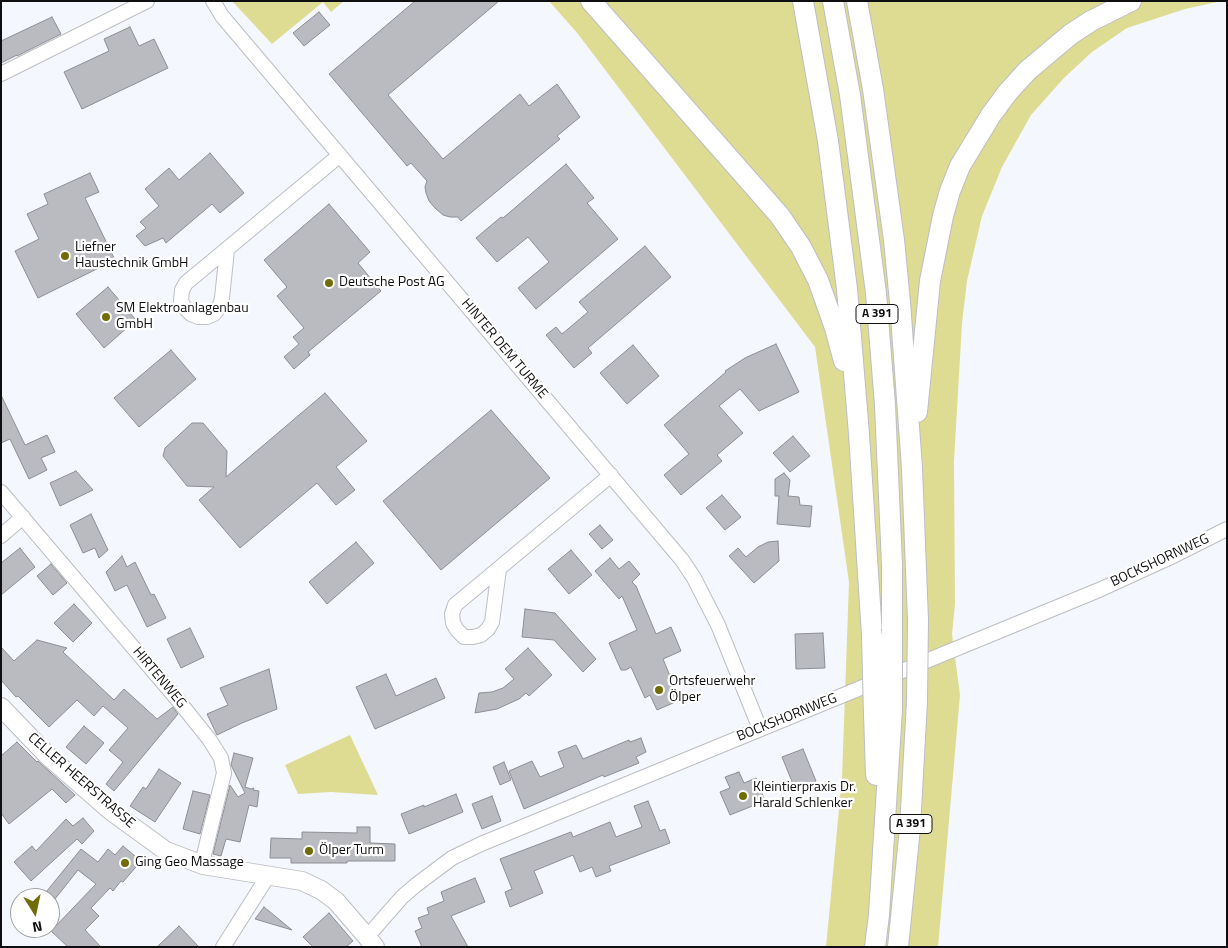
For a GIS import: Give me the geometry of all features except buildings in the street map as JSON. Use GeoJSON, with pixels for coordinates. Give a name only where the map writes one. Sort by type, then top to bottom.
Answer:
{"type":"FeatureCollection","features":[{"type":"Feature","properties":{"kind":"highway"},"geometry":{"type":"LineString","coordinates":[[591,1],[780,216],[801,247],[818,280],[835,328],[849,379],[859,434]]}},
{"type":"Feature","properties":{"kind":"highway"},"geometry":{"type":"LineString","coordinates":[[803,1],[828,141],[847,289],[859,434],[872,635],[883,711]]}},
{"type":"Feature","properties":{"kind":"highway","name":"A 391"},"geometry":{"type":"LineString","coordinates":[[833,1],[850,95],[876,293],[886,425],[892,565],[892,629],[883,711],[879,915],[876,947]]}},
{"type":"Feature","properties":{"kind":"highway","name":"A 391"},"geometry":{"type":"LineString","coordinates":[[857,1],[873,89],[894,240],[912,468],[918,620],[917,701],[910,828],[898,947]]}},
{"type":"Feature","properties":{"kind":"highway"},"geometry":{"type":"LineString","coordinates":[[912,468],[930,281],[943,216],[960,166],[991,115],[1027,71],[1071,34],[1091,21],[1131,1]]}},
{"type":"Feature","properties":{"kind":"main road","name":"CELLER HEERSTRASSE"},"geometry":{"type":"LineString","coordinates":[[1,707],[48,756],[111,811],[166,851],[203,865],[302,881],[321,890],[336,902],[371,942]]}},
{"type":"Feature","properties":{"kind":"street"},"geometry":{"type":"LineString","coordinates":[[1,74],[147,1]]}},
{"type":"Feature","properties":{"kind":"street","name":"HINTER DEM TURME"},"geometry":{"type":"LineString","coordinates":[[213,1],[222,16],[682,560],[706,598],[760,729]]}},
{"type":"Feature","properties":{"kind":"street"},"geometry":{"type":"LineString","coordinates":[[227,250],[222,298],[219,308],[214,314],[207,316],[198,317],[191,314],[181,301],[182,290],[186,283],[340,155]]}},
{"type":"Feature","properties":{"kind":"street"},"geometry":{"type":"LineString","coordinates":[[499,569],[492,622],[482,635],[474,637],[464,636],[453,623],[452,614],[455,605],[611,475]]}},
{"type":"Feature","properties":{"kind":"street","name":"HIRTENWEG"},"geometry":{"type":"LineString","coordinates":[[1,492],[177,699],[209,738],[221,758],[224,773],[203,865]]}},
{"type":"Feature","properties":{"kind":"street"},"geometry":{"type":"LineString","coordinates":[[1,536],[23,517]]}},
{"type":"Feature","properties":{"kind":"street","name":"BOCKSHORNWEG"},"geometry":{"type":"LineString","coordinates":[[371,942],[402,897],[452,858],[481,844],[1099,590],[1227,529]]}},
{"type":"Feature","properties":{"kind":"street"},"geometry":{"type":"LineString","coordinates":[[224,947],[268,876]]}},
{"type":"Feature","properties":{"kind":"shaded area"},"geometry":{"type":"Polygon","coordinates":[[[232,1],[344,1],[331,12],[323,2],[272,44],[232,1]]]}},
{"type":"Feature","properties":{"kind":"shaded area"},"geometry":{"type":"Polygon","coordinates":[[[549,1],[1222,1],[1185,9],[1127,28],[1092,52],[1064,78],[1031,115],[1002,167],[982,216],[967,281],[962,323],[954,461],[955,604],[952,634],[960,695],[938,947],[826,947],[842,777],[849,582],[815,347],[578,34],[549,1]]]}},
{"type":"Feature","properties":{"kind":"shaded area"},"geometry":{"type":"Polygon","coordinates":[[[350,735],[378,795],[331,792],[298,794],[285,765],[350,735]]]}},
{"type":"Feature","properties":{"kind":"place","name":"Liefner Haustechnik GmbH"},"geometry":{"type":"Point","coordinates":[65,256]}},
{"type":"Feature","properties":{"kind":"place","name":"Deutsche Post AG"},"geometry":{"type":"Point","coordinates":[329,283]}},
{"type":"Feature","properties":{"kind":"place","name":"SM Elektroanlagenbau GmbH"},"geometry":{"type":"Point","coordinates":[106,317]}},
{"type":"Feature","properties":{"kind":"place","name":"Ortsfeuerwehr Ölper"},"geometry":{"type":"Point","coordinates":[659,690]}},
{"type":"Feature","properties":{"kind":"place","name":"Kleintierpraxis Dr. Harald Schlenker"},"geometry":{"type":"Point","coordinates":[743,796]}},
{"type":"Feature","properties":{"kind":"place","name":"Ölper Turm"},"geometry":{"type":"Point","coordinates":[309,851]}},
{"type":"Feature","properties":{"kind":"place","name":"Ging Geo Massage"},"geometry":{"type":"Point","coordinates":[125,863]}}]}
